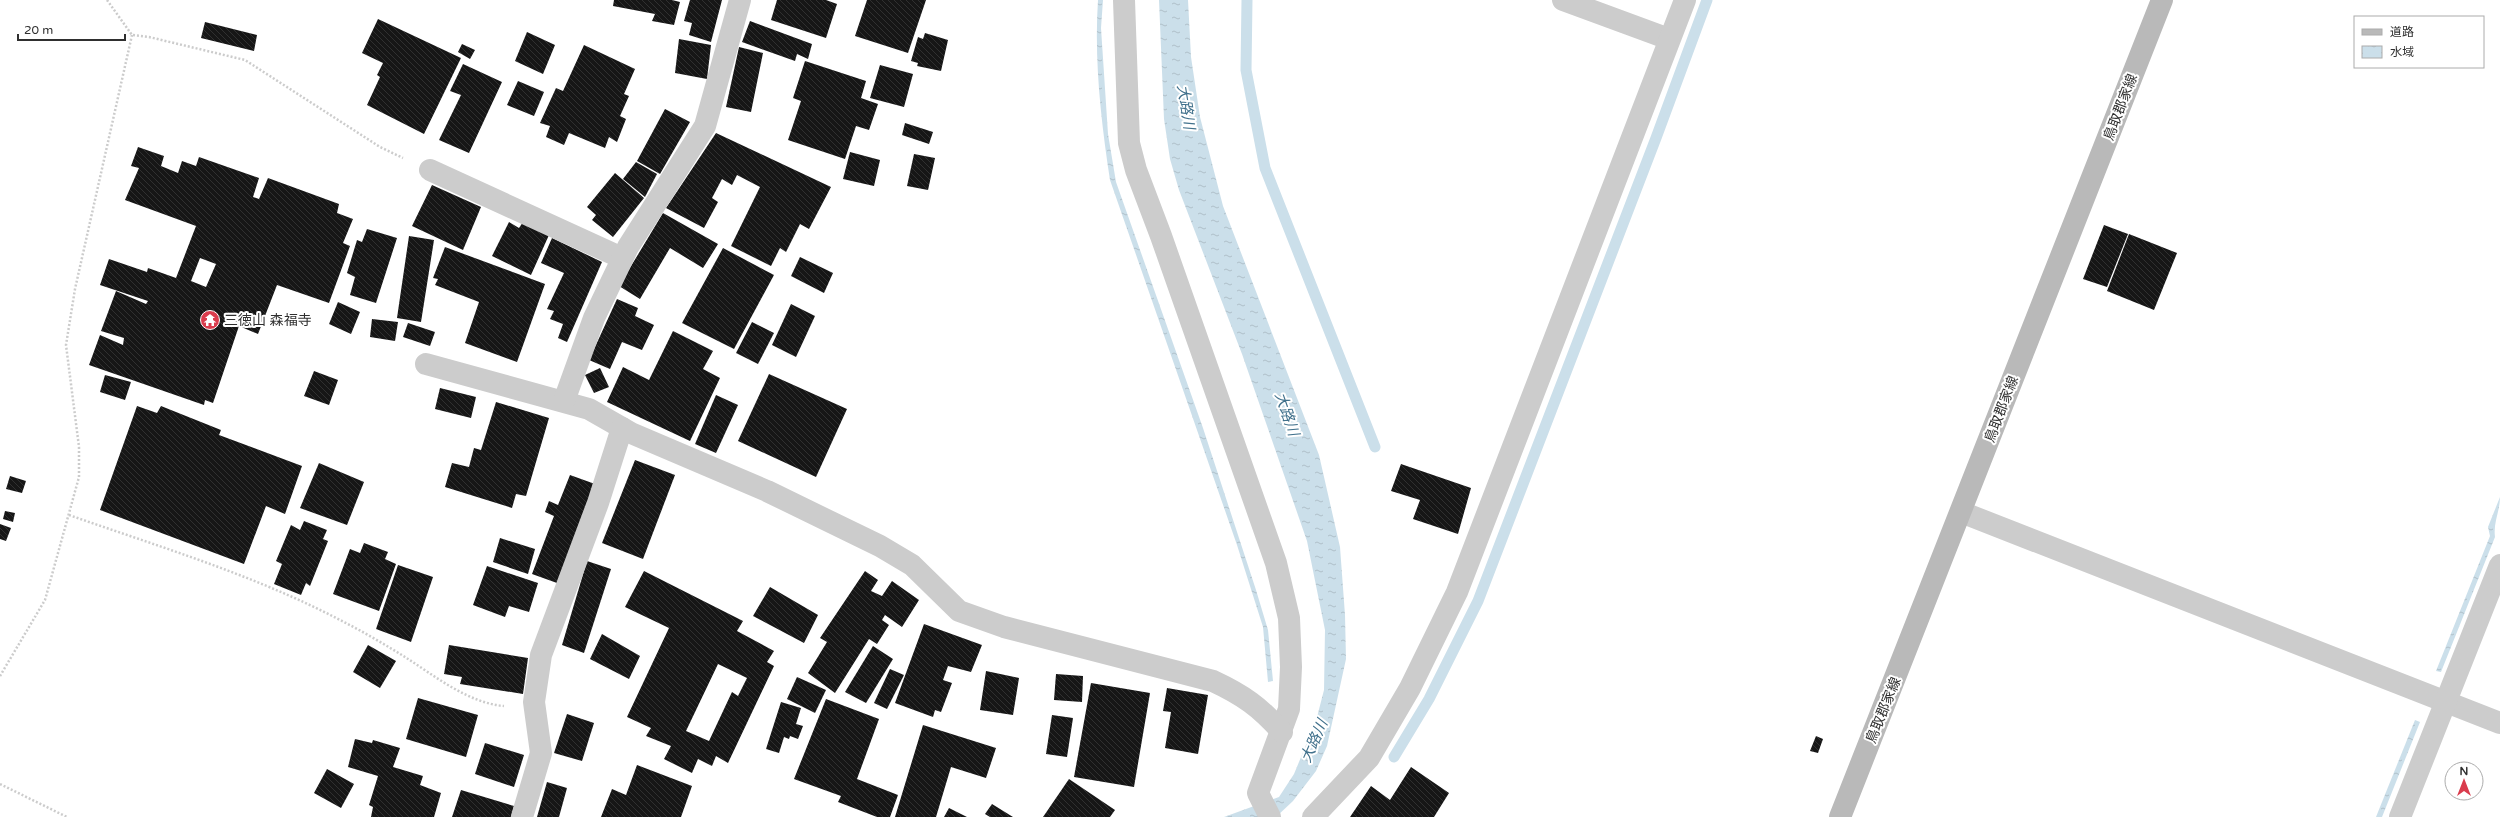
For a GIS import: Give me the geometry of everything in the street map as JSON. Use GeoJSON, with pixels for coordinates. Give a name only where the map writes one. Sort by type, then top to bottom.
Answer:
{"type":"FeatureCollection","features":[{"type":"Feature","properties":{"kind":"main road","name":"鳥取郡家線"},"geometry":{"type":"LineString","coordinates":[[1840,817],[2162,0]]}},
{"type":"Feature","properties":{"kind":"street"},"geometry":{"type":"LineString","coordinates":[[564,401],[594,318],[622,258],[705,126],[740,0]]}},
{"type":"Feature","properties":{"kind":"street"},"geometry":{"type":"LineString","coordinates":[[1124,0],[1129,143],[1136,170],[1161,236],[1276,563],[1289,618],[1292,666],[1289,709],[1282,732],[1258,793],[1270,817]]}},
{"type":"Feature","properties":{"kind":"street"},"geometry":{"type":"LineString","coordinates":[[1563,0],[1669,40]]}},
{"type":"Feature","properties":{"kind":"street"},"geometry":{"type":"LineString","coordinates":[[1313,817],[1369,758],[1410,688],[1457,592],[1685,0]]}},
{"type":"Feature","properties":{"kind":"street"},"geometry":{"type":"LineString","coordinates":[[430,170],[622,258]]}},
{"type":"Feature","properties":{"kind":"street"},"geometry":{"type":"LineString","coordinates":[[426,364],[589,409],[622,428],[767,491],[880,546],[912,565],[959,611],[1004,627],[1213,681],[1239,693],[1263,711],[1282,732]]}},
{"type":"Feature","properties":{"kind":"street"},"geometry":{"type":"LineString","coordinates":[[522,817],[541,753],[535,709],[541,655],[598,503],[622,428]]}},
{"type":"Feature","properties":{"kind":"street"},"geometry":{"type":"LineString","coordinates":[[1960,512],[2500,723]]}},
{"type":"Feature","properties":{"kind":"street"},"geometry":{"type":"LineString","coordinates":[[2400,817],[2500,565]]}},
{"type":"Feature","properties":{"kind":"path"},"geometry":{"type":"LineString","coordinates":[[107,0],[132,35],[245,60],[380,147],[430,170]]}},
{"type":"Feature","properties":{"kind":"path"},"geometry":{"type":"LineString","coordinates":[[0,676],[44,600],[79,477],[79,447],[66,345],[75,289],[132,35]]}},
{"type":"Feature","properties":{"kind":"path"},"geometry":{"type":"LineString","coordinates":[[69,515],[271,587],[339,620],[403,656],[455,689],[493,705],[535,709]]}},
{"type":"Feature","properties":{"kind":"path"},"geometry":{"type":"LineString","coordinates":[[0,784],[67,817]]}},
{"type":"Feature","properties":{"kind":"water"},"geometry":{"type":"Polygon","coordinates":[[[1098,0],[1103,0],[1101,28],[1108,134],[1116,182],[1203,428],[1256,590],[1268,630],[1273,681],[1268,682],[1263,627],[1237,545],[1110,180],[1099,90],[1097,45],[1098,0]]]}},
{"type":"Feature","properties":{"kind":"water","name":"大路川"},"geometry":{"type":"Polygon","coordinates":[[[1159,0],[1188,0],[1191,57],[1200,117],[1223,206],[1319,455],[1340,547],[1345,615],[1346,659],[1327,746],[1316,771],[1293,801],[1276,817],[1224,817],[1279,797],[1294,774],[1316,721],[1324,690],[1325,630],[1307,541],[1242,354],[1179,190],[1170,159],[1164,119],[1159,0]]]}},
{"type":"Feature","properties":{"kind":"water"},"geometry":{"type":"Polygon","coordinates":[[[2500,497],[2495,527],[2495,537],[2441,672],[2436,671],[2490,536],[2488,527],[2500,497]]]}},
{"type":"Feature","properties":{"kind":"water"},"geometry":{"type":"Polygon","coordinates":[[[2415,720],[2420,722],[2382,817],[2376,817],[2415,720]]]}},
{"type":"Feature","properties":{"kind":"building"},"geometry":{"type":"Polygon","coordinates":[[[614,0],[672,0],[680,2],[674,25],[652,21],[655,14],[613,6],[614,0]]]}},
{"type":"Feature","properties":{"kind":"building"},"geometry":{"type":"Polygon","coordinates":[[[690,0],[722,0],[711,42],[689,35],[692,23],[684,21],[690,0]]]}},
{"type":"Feature","properties":{"kind":"building"},"geometry":{"type":"Polygon","coordinates":[[[777,0],[826,0],[837,4],[826,38],[771,20],[777,0]]]}},
{"type":"Feature","properties":{"kind":"building"},"geometry":{"type":"Polygon","coordinates":[[[867,0],[926,0],[908,53],[855,36],[867,0]]]}},
{"type":"Feature","properties":{"kind":"building"},"geometry":{"type":"Polygon","coordinates":[[[378,19],[461,58],[424,134],[367,105],[380,77],[377,75],[383,63],[362,53],[378,19]]]}},
{"type":"Feature","properties":{"kind":"building"},"geometry":{"type":"Polygon","coordinates":[[[750,21],[812,44],[808,59],[797,54],[795,61],[742,42],[750,21]]]}},
{"type":"Feature","properties":{"kind":"building"},"geometry":{"type":"Polygon","coordinates":[[[205,22],[257,35],[254,51],[201,38],[205,22]]]}},
{"type":"Feature","properties":{"kind":"building"},"geometry":{"type":"Polygon","coordinates":[[[527,32],[555,45],[543,74],[515,61],[527,32]]]}},
{"type":"Feature","properties":{"kind":"building"},"geometry":{"type":"Polygon","coordinates":[[[925,33],[948,40],[941,71],[917,66],[918,63],[911,61],[918,37],[923,39],[925,33]]]}},
{"type":"Feature","properties":{"kind":"building"},"geometry":{"type":"Polygon","coordinates":[[[679,39],[711,45],[707,79],[675,73],[679,39]]]}},
{"type":"Feature","properties":{"kind":"building"},"geometry":{"type":"Polygon","coordinates":[[[462,44],[475,50],[470,59],[458,52],[462,44]]]}},
{"type":"Feature","properties":{"kind":"building"},"geometry":{"type":"Polygon","coordinates":[[[584,45],[635,69],[624,94],[629,96],[620,116],[626,119],[617,142],[609,137],[605,148],[569,133],[564,145],[546,137],[550,126],[540,123],[556,88],[563,91],[584,45]]]}},
{"type":"Feature","properties":{"kind":"building"},"geometry":{"type":"Polygon","coordinates":[[[739,47],[763,53],[751,112],[726,107],[739,47]]]}},
{"type":"Feature","properties":{"kind":"building"},"geometry":{"type":"Polygon","coordinates":[[[805,61],[866,81],[861,98],[878,104],[869,130],[856,126],[845,159],[788,140],[801,101],[793,98],[805,61]]]}},
{"type":"Feature","properties":{"kind":"building"},"geometry":{"type":"Polygon","coordinates":[[[463,64],[502,82],[469,153],[439,140],[461,95],[450,91],[463,64]]]}},
{"type":"Feature","properties":{"kind":"building"},"geometry":{"type":"Polygon","coordinates":[[[880,65],[913,74],[904,107],[870,98],[880,65]]]}},
{"type":"Feature","properties":{"kind":"building"},"geometry":{"type":"Polygon","coordinates":[[[518,81],[544,92],[534,116],[507,105],[518,81]]]}},
{"type":"Feature","properties":{"kind":"building"},"geometry":{"type":"Polygon","coordinates":[[[665,109],[690,122],[660,174],[637,161],[665,109]]]}},
{"type":"Feature","properties":{"kind":"building"},"geometry":{"type":"Polygon","coordinates":[[[905,123],[933,132],[929,144],[902,135],[905,123]]]}},
{"type":"Feature","properties":{"kind":"building"},"geometry":{"type":"Polygon","coordinates":[[[716,133],[831,187],[809,229],[800,224],[786,252],[780,248],[771,266],[731,246],[760,187],[737,175],[732,185],[722,179],[712,198],[718,202],[704,228],[666,208],[716,133]]]}},
{"type":"Feature","properties":{"kind":"building"},"geometry":{"type":"Polygon","coordinates":[[[138,147],[164,156],[161,166],[178,173],[182,161],[196,166],[199,157],[259,178],[253,197],[259,199],[268,178],[339,204],[337,213],[353,219],[343,243],[350,246],[329,303],[277,285],[258,334],[239,326],[213,403],[205,400],[204,405],[89,365],[100,335],[123,345],[124,338],[101,331],[116,291],[146,304],[148,301],[100,285],[109,259],[147,272],[148,268],[176,278],[196,226],[125,200],[139,168],[131,166],[138,147]],[[200,258],[191,281],[206,287],[216,264],[200,258]]]}},
{"type":"Feature","properties":{"kind":"building"},"geometry":{"type":"Polygon","coordinates":[[[850,152],[880,160],[874,186],[843,179],[850,152]]]}},
{"type":"Feature","properties":{"kind":"building"},"geometry":{"type":"Polygon","coordinates":[[[914,154],[935,158],[928,190],[907,186],[914,154]]]}},
{"type":"Feature","properties":{"kind":"building"},"geometry":{"type":"Polygon","coordinates":[[[636,162],[657,174],[645,197],[623,179],[636,162]]]}},
{"type":"Feature","properties":{"kind":"building"},"geometry":{"type":"Polygon","coordinates":[[[615,173],[644,198],[613,237],[592,220],[596,215],[587,207],[615,173]]]}},
{"type":"Feature","properties":{"kind":"building"},"geometry":{"type":"Polygon","coordinates":[[[432,185],[481,207],[463,250],[412,226],[432,185]]]}},
{"type":"Feature","properties":{"kind":"building"},"geometry":{"type":"Polygon","coordinates":[[[663,213],[718,244],[703,268],[670,248],[640,299],[619,286],[663,213]]]}},
{"type":"Feature","properties":{"kind":"building"},"geometry":{"type":"Polygon","coordinates":[[[509,222],[519,228],[523,222],[549,235],[531,275],[492,256],[509,222]]]}},
{"type":"Feature","properties":{"kind":"building"},"geometry":{"type":"Polygon","coordinates":[[[2104,225],[2128,234],[2107,287],[2083,279],[2104,225]]]}},
{"type":"Feature","properties":{"kind":"building"},"geometry":{"type":"Polygon","coordinates":[[[367,229],[397,238],[376,303],[350,295],[355,277],[347,273],[357,240],[362,242],[367,229]]]}},
{"type":"Feature","properties":{"kind":"building"},"geometry":{"type":"Polygon","coordinates":[[[2129,234],[2177,253],[2154,310],[2107,291],[2129,234]]]}},
{"type":"Feature","properties":{"kind":"building"},"geometry":{"type":"Polygon","coordinates":[[[409,236],[434,240],[421,322],[397,318],[409,236]]]}},
{"type":"Feature","properties":{"kind":"building"},"geometry":{"type":"Polygon","coordinates":[[[552,238],[602,262],[567,342],[558,338],[563,324],[550,319],[554,311],[547,309],[564,273],[541,263],[552,238]]]}},
{"type":"Feature","properties":{"kind":"building"},"geometry":{"type":"Polygon","coordinates":[[[445,247],[545,284],[517,362],[465,343],[479,302],[435,285],[438,279],[433,278],[445,247]]]}},
{"type":"Feature","properties":{"kind":"building"},"geometry":{"type":"Polygon","coordinates":[[[723,248],[774,275],[734,349],[682,323],[723,248]]]}},
{"type":"Feature","properties":{"kind":"building"},"geometry":{"type":"Polygon","coordinates":[[[800,257],[833,273],[824,293],[791,276],[800,257]]]}},
{"type":"Feature","properties":{"kind":"building"},"geometry":{"type":"Polygon","coordinates":[[[617,299],[638,308],[635,316],[654,325],[642,350],[622,342],[610,369],[589,360],[617,299]]]}},
{"type":"Feature","properties":{"kind":"building"},"geometry":{"type":"Polygon","coordinates":[[[338,302],[360,312],[351,334],[329,324],[338,302]]]}},
{"type":"Feature","properties":{"kind":"building"},"geometry":{"type":"Polygon","coordinates":[[[791,304],[815,316],[796,357],[772,345],[791,304]]]}},
{"type":"Feature","properties":{"kind":"building"},"geometry":{"type":"Polygon","coordinates":[[[372,319],[398,322],[395,341],[370,337],[372,319]]]}},
{"type":"Feature","properties":{"kind":"building"},"geometry":{"type":"Polygon","coordinates":[[[752,322],[774,333],[758,364],[736,353],[752,322]]]}},
{"type":"Feature","properties":{"kind":"building"},"geometry":{"type":"Polygon","coordinates":[[[408,323],[435,332],[430,346],[403,337],[408,323]]]}},
{"type":"Feature","properties":{"kind":"building"},"geometry":{"type":"Polygon","coordinates":[[[673,331],[713,351],[703,369],[720,378],[690,441],[607,402],[623,367],[649,380],[673,331]]]}},
{"type":"Feature","properties":{"kind":"building"},"geometry":{"type":"Polygon","coordinates":[[[600,368],[609,387],[594,393],[585,375],[600,368]]]}},
{"type":"Feature","properties":{"kind":"building"},"geometry":{"type":"Polygon","coordinates":[[[314,371],[338,380],[329,405],[304,396],[314,371]]]}},
{"type":"Feature","properties":{"kind":"building"},"geometry":{"type":"Polygon","coordinates":[[[769,374],[847,409],[816,477],[738,441],[769,374]]]}},
{"type":"Feature","properties":{"kind":"building"},"geometry":{"type":"Polygon","coordinates":[[[105,375],[131,382],[125,400],[100,392],[105,375]]]}},
{"type":"Feature","properties":{"kind":"building"},"geometry":{"type":"Polygon","coordinates":[[[440,388],[476,397],[471,418],[435,409],[440,388]]]}},
{"type":"Feature","properties":{"kind":"building"},"geometry":{"type":"Polygon","coordinates":[[[716,395],[738,405],[716,453],[695,444],[716,395]]]}},
{"type":"Feature","properties":{"kind":"building"},"geometry":{"type":"Polygon","coordinates":[[[496,402],[549,418],[526,496],[516,494],[512,508],[445,487],[452,463],[469,467],[474,448],[481,450],[496,402]]]}},
{"type":"Feature","properties":{"kind":"building"},"geometry":{"type":"Polygon","coordinates":[[[137,406],[157,413],[161,406],[221,430],[219,435],[302,466],[285,514],[266,506],[244,564],[100,510],[137,406]]]}},
{"type":"Feature","properties":{"kind":"building"},"geometry":{"type":"Polygon","coordinates":[[[635,460],[675,475],[643,559],[602,543],[635,460]]]}},
{"type":"Feature","properties":{"kind":"building"},"geometry":{"type":"Polygon","coordinates":[[[319,463],[364,482],[347,525],[300,508],[319,463]]]}},
{"type":"Feature","properties":{"kind":"building"},"geometry":{"type":"Polygon","coordinates":[[[1401,464],[1471,488],[1458,534],[1413,519],[1420,500],[1391,491],[1401,464]]]}},
{"type":"Feature","properties":{"kind":"building"},"geometry":{"type":"Polygon","coordinates":[[[570,475],[595,484],[557,583],[532,574],[554,516],[545,512],[549,501],[558,505],[570,475]]]}},
{"type":"Feature","properties":{"kind":"building"},"geometry":{"type":"Polygon","coordinates":[[[10,476],[26,481],[22,493],[6,489],[10,476]]]}},
{"type":"Feature","properties":{"kind":"building"},"geometry":{"type":"Polygon","coordinates":[[[5,511],[15,513],[13,522],[3,519],[5,511]]]}},
{"type":"Feature","properties":{"kind":"building"},"geometry":{"type":"Polygon","coordinates":[[[304,521],[327,530],[323,539],[328,541],[310,586],[306,583],[301,595],[274,584],[282,564],[276,561],[291,525],[300,530],[304,521]]]}},
{"type":"Feature","properties":{"kind":"building"},"geometry":{"type":"Polygon","coordinates":[[[0,524],[11,528],[6,541],[0,539],[0,524]]]}},
{"type":"Feature","properties":{"kind":"building"},"geometry":{"type":"Polygon","coordinates":[[[500,538],[535,549],[528,574],[493,562],[500,538]]]}},
{"type":"Feature","properties":{"kind":"building"},"geometry":{"type":"Polygon","coordinates":[[[364,543],[388,552],[385,559],[396,564],[379,611],[333,594],[350,549],[360,553],[364,543]]]}},
{"type":"Feature","properties":{"kind":"building"},"geometry":{"type":"Polygon","coordinates":[[[587,561],[611,569],[584,653],[562,645],[587,561]]]}},
{"type":"Feature","properties":{"kind":"building"},"geometry":{"type":"Polygon","coordinates":[[[398,565],[433,577],[411,642],[376,629],[398,565]]]}},
{"type":"Feature","properties":{"kind":"building"},"geometry":{"type":"Polygon","coordinates":[[[487,566],[538,583],[529,612],[509,606],[505,617],[473,605],[487,566]]]}},
{"type":"Feature","properties":{"kind":"building"},"geometry":{"type":"Polygon","coordinates":[[[644,571],[743,621],[737,631],[774,651],[767,662],[774,666],[728,763],[716,756],[712,766],[698,759],[692,773],[664,759],[671,746],[646,736],[651,728],[627,717],[669,628],[625,607],[644,571]],[[718,664],[686,731],[709,741],[732,692],[738,696],[747,678],[718,664]]]}},
{"type":"Feature","properties":{"kind":"building"},"geometry":{"type":"Polygon","coordinates":[[[865,571],[878,580],[871,591],[882,596],[892,581],[919,600],[902,627],[885,615],[882,620],[889,625],[877,644],[869,639],[835,693],[808,673],[827,642],[820,638],[865,571]]]}},
{"type":"Feature","properties":{"kind":"building"},"geometry":{"type":"Polygon","coordinates":[[[770,587],[818,615],[804,643],[753,616],[770,587]]]}},
{"type":"Feature","properties":{"kind":"building"},"geometry":{"type":"Polygon","coordinates":[[[924,624],[982,645],[971,672],[948,666],[943,680],[952,683],[941,712],[935,710],[933,717],[895,703],[924,624]]]}},
{"type":"Feature","properties":{"kind":"building"},"geometry":{"type":"Polygon","coordinates":[[[602,634],[640,656],[629,679],[590,659],[602,634]]]}},
{"type":"Feature","properties":{"kind":"building"},"geometry":{"type":"Polygon","coordinates":[[[368,645],[396,661],[380,688],[353,672],[368,645]]]}},
{"type":"Feature","properties":{"kind":"building"},"geometry":{"type":"Polygon","coordinates":[[[449,645],[528,658],[523,694],[460,684],[462,677],[444,674],[449,645]]]}},
{"type":"Feature","properties":{"kind":"building"},"geometry":{"type":"Polygon","coordinates":[[[873,646],[893,659],[866,703],[845,692],[873,646]]]}},
{"type":"Feature","properties":{"kind":"building"},"geometry":{"type":"Polygon","coordinates":[[[890,669],[904,675],[887,709],[874,703],[890,669]]]}},
{"type":"Feature","properties":{"kind":"building"},"geometry":{"type":"Polygon","coordinates":[[[986,671],[1019,678],[1013,715],[980,710],[986,671]]]}},
{"type":"Feature","properties":{"kind":"building"},"geometry":{"type":"Polygon","coordinates":[[[1056,674],[1083,676],[1082,702],[1054,700],[1056,674]]]}},
{"type":"Feature","properties":{"kind":"building"},"geometry":{"type":"Polygon","coordinates":[[[797,677],[826,690],[815,713],[787,699],[797,677]]]}},
{"type":"Feature","properties":{"kind":"building"},"geometry":{"type":"Polygon","coordinates":[[[1091,683],[1150,693],[1134,787],[1074,777],[1091,683]]]}},
{"type":"Feature","properties":{"kind":"building"},"geometry":{"type":"Polygon","coordinates":[[[1167,688],[1208,695],[1198,754],[1165,748],[1171,712],[1163,711],[1167,688]]]}},
{"type":"Feature","properties":{"kind":"building"},"geometry":{"type":"Polygon","coordinates":[[[418,698],[478,715],[466,757],[406,739],[418,698]]]}},
{"type":"Feature","properties":{"kind":"building"},"geometry":{"type":"Polygon","coordinates":[[[826,699],[879,719],[857,779],[898,795],[890,817],[877,817],[838,802],[841,796],[794,779],[826,699]]]}},
{"type":"Feature","properties":{"kind":"building"},"geometry":{"type":"Polygon","coordinates":[[[781,702],[801,708],[796,724],[803,726],[798,739],[790,736],[789,739],[784,737],[779,753],[766,749],[781,702]]]}},
{"type":"Feature","properties":{"kind":"building"},"geometry":{"type":"Polygon","coordinates":[[[567,714],[594,723],[582,761],[554,753],[567,714]]]}},
{"type":"Feature","properties":{"kind":"building"},"geometry":{"type":"Polygon","coordinates":[[[1052,715],[1073,718],[1067,757],[1046,754],[1052,715]]]}},
{"type":"Feature","properties":{"kind":"building"},"geometry":{"type":"Polygon","coordinates":[[[923,725],[996,748],[986,778],[951,767],[936,817],[895,817],[923,725]]]}},
{"type":"Feature","properties":{"kind":"building"},"geometry":{"type":"Polygon","coordinates":[[[1816,736],[1823,739],[1818,753],[1810,751],[1816,736]]]}},
{"type":"Feature","properties":{"kind":"building"},"geometry":{"type":"Polygon","coordinates":[[[355,739],[372,743],[373,740],[400,748],[393,767],[423,776],[420,785],[441,793],[434,817],[371,817],[373,807],[369,805],[378,776],[348,767],[355,739]]]}},
{"type":"Feature","properties":{"kind":"building"},"geometry":{"type":"Polygon","coordinates":[[[485,743],[524,755],[514,787],[475,774],[485,743]]]}},
{"type":"Feature","properties":{"kind":"building"},"geometry":{"type":"Polygon","coordinates":[[[637,765],[692,786],[681,817],[601,817],[612,789],[626,795],[637,765]]]}},
{"type":"Feature","properties":{"kind":"building"},"geometry":{"type":"Polygon","coordinates":[[[1411,767],[1449,793],[1434,817],[1350,817],[1371,786],[1390,800],[1411,767]]]}},
{"type":"Feature","properties":{"kind":"building"},"geometry":{"type":"Polygon","coordinates":[[[327,769],[354,784],[341,808],[314,793],[327,769]]]}},
{"type":"Feature","properties":{"kind":"building"},"geometry":{"type":"Polygon","coordinates":[[[1069,779],[1115,810],[1110,817],[1043,817],[1069,779]]]}},
{"type":"Feature","properties":{"kind":"building"},"geometry":{"type":"Polygon","coordinates":[[[547,782],[567,788],[559,817],[537,817],[547,782]]]}},
{"type":"Feature","properties":{"kind":"building"},"geometry":{"type":"Polygon","coordinates":[[[461,790],[514,806],[511,817],[452,817],[461,790]]]}},
{"type":"Feature","properties":{"kind":"building"},"geometry":{"type":"Polygon","coordinates":[[[992,804],[1013,817],[990,817],[985,814],[992,804]]]}},
{"type":"Feature","properties":{"kind":"building"},"geometry":{"type":"Polygon","coordinates":[[[949,808],[967,817],[944,817],[949,808]]]}},
{"type":"Feature","properties":{"kind":"waterway"},"geometry":{"type":"LineString","coordinates":[[1247,0],[1246,70],[1265,168],[1375,447]]}},
{"type":"Feature","properties":{"kind":"waterway"},"geometry":{"type":"LineString","coordinates":[[1394,757],[1429,699],[1478,601],[1656,138],[1707,0]]}},
{"type":"Feature","properties":{"kind":"place","name":"三徳山 森福寺"},"geometry":{"type":"Point","coordinates":[210,320]}}]}
